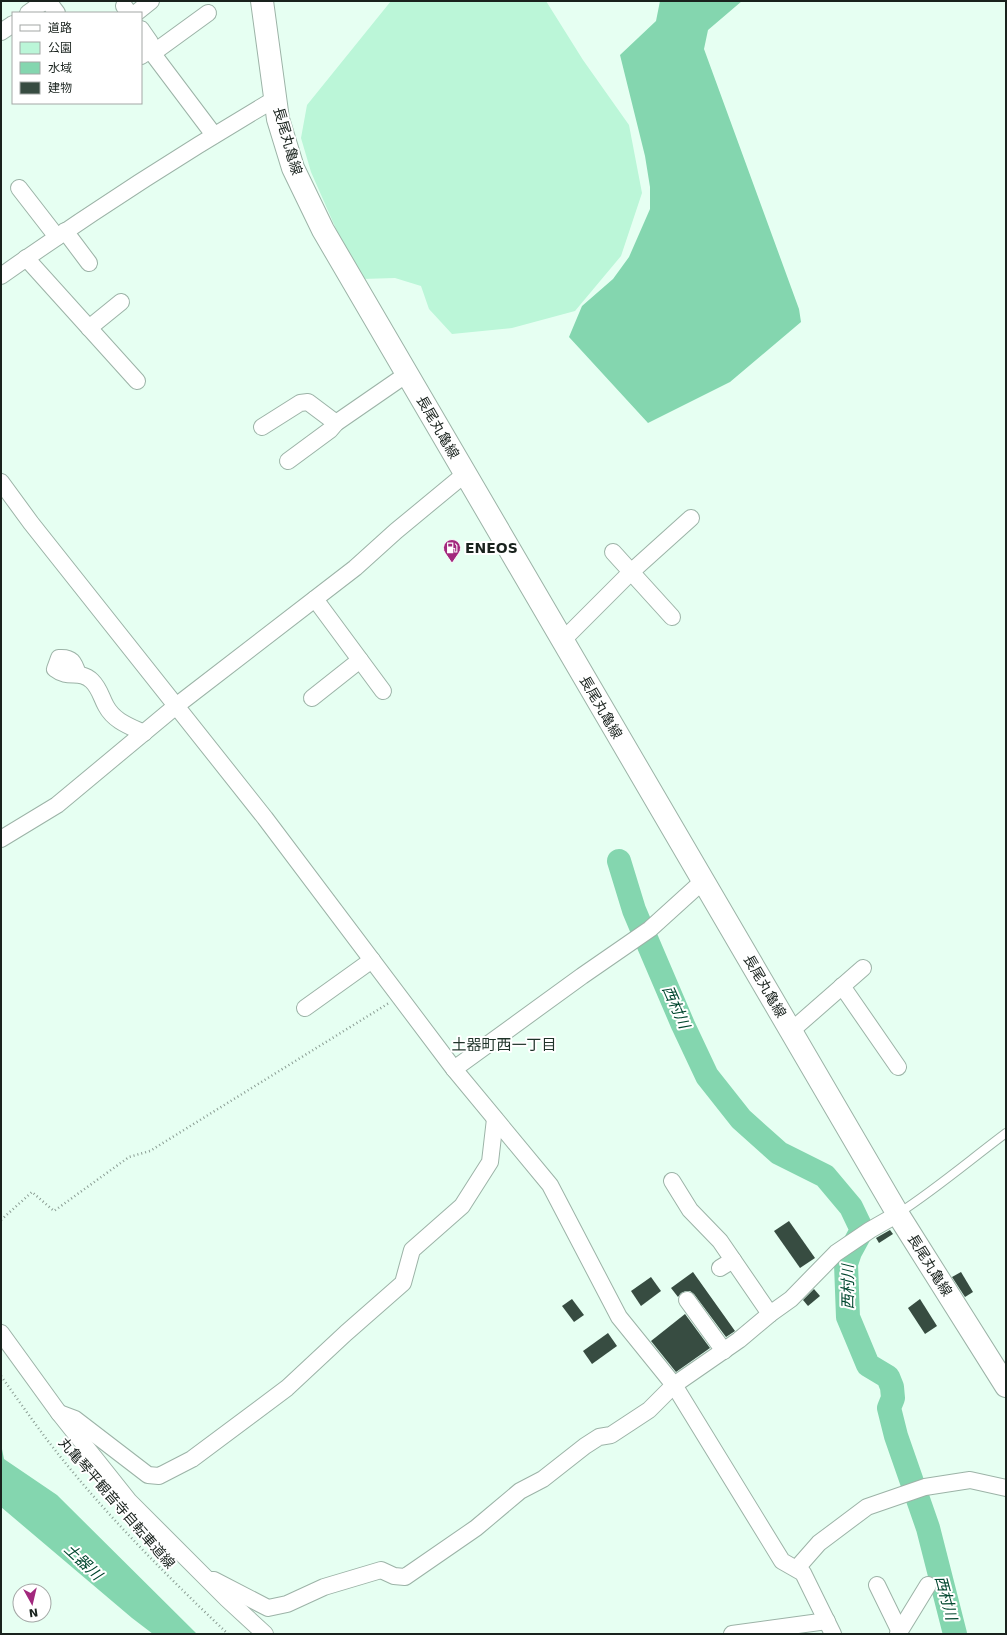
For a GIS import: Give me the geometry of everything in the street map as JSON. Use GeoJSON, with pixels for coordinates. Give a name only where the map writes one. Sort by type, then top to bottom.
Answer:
{"type":"FeatureCollection","features":[{"type":"Feature","properties":{"kind":"main road","name":"長尾丸亀線"},"geometry":{"type":"LineString","coordinates":[[262,1],[278,119],[293,168],[323,230],[898,1214],[1006,1386]]}},
{"type":"Feature","properties":{"kind":"street"},"geometry":{"type":"LineString","coordinates":[[30,12],[47,1],[56,12]]}},
{"type":"Feature","properties":{"kind":"street"},"geometry":{"type":"LineString","coordinates":[[130,11],[151,1]]}},
{"type":"Feature","properties":{"kind":"street"},"geometry":{"type":"LineString","coordinates":[[148,53],[208,13]]}},
{"type":"Feature","properties":{"kind":"street"},"geometry":{"type":"LineString","coordinates":[[1,32],[12,25]]}},
{"type":"Feature","properties":{"kind":"street"},"geometry":{"type":"LineString","coordinates":[[142,30],[150,42],[148,53],[214,135]]}},
{"type":"Feature","properties":{"kind":"street"},"geometry":{"type":"LineString","coordinates":[[1,276],[61,234],[214,135],[275,99]]}},
{"type":"Feature","properties":{"kind":"street"},"geometry":{"type":"LineString","coordinates":[[19,188],[89,262]]}},
{"type":"Feature","properties":{"kind":"street"},"geometry":{"type":"LineString","coordinates":[[26,258],[137,381]]}},
{"type":"Feature","properties":{"kind":"street"},"geometry":{"type":"LineString","coordinates":[[89,328],[121,302]]}},
{"type":"Feature","properties":{"kind":"street"},"geometry":{"type":"LineString","coordinates":[[288,461],[330,430],[336,423],[407,374]]}},
{"type":"Feature","properties":{"kind":"street"},"geometry":{"type":"LineString","coordinates":[[262,427],[300,403],[308,402],[336,423]]}},
{"type":"Feature","properties":{"kind":"street"},"geometry":{"type":"LineString","coordinates":[[1,839],[57,805],[176,706],[355,568],[396,531],[465,474]]}},
{"type":"Feature","properties":{"kind":"street"},"geometry":{"type":"LineString","coordinates":[[1,482],[31,523],[265,818],[454,1069],[550,1185],[619,1317],[674,1385],[782,1561],[797,1568],[803,1574],[830,1627],[732,1634]]}},
{"type":"Feature","properties":{"kind":"street"},"geometry":{"type":"LineString","coordinates":[[563,640],[631,572],[691,518]]}},
{"type":"Feature","properties":{"kind":"street"},"geometry":{"type":"LineString","coordinates":[[613,552],[672,617]]}},
{"type":"Feature","properties":{"kind":"street"},"geometry":{"type":"LineString","coordinates":[[315,599],[383,691]]}},
{"type":"Feature","properties":{"kind":"street"},"geometry":{"type":"LineString","coordinates":[[312,698],[360,660]]}},
{"type":"Feature","properties":{"kind":"street"},"geometry":{"type":"LineString","coordinates":[[78,674],[92,680],[100,691],[106,706],[118,720],[144,733]]}},
{"type":"Feature","properties":{"kind":"street"},"geometry":{"type":"LineString","coordinates":[[454,1069],[650,929],[703,881]]}},
{"type":"Feature","properties":{"kind":"street"},"geometry":{"type":"LineString","coordinates":[[305,1008],[372,960]]}},
{"type":"Feature","properties":{"kind":"street"},"geometry":{"type":"LineString","coordinates":[[791,1031],[863,968]]}},
{"type":"Feature","properties":{"kind":"street"},"geometry":{"type":"LineString","coordinates":[[842,986],[898,1067]]}},
{"type":"Feature","properties":{"kind":"street"},"geometry":{"type":"LineString","coordinates":[[59,1413],[75,1419],[148,1475],[159,1476],[192,1459],[287,1388],[402,1283],[412,1250],[462,1206],[490,1162],[495,1120]]}},
{"type":"Feature","properties":{"kind":"street"},"geometry":{"type":"LineString","coordinates":[[672,1182],[686,1214],[720,1240],[727,1264],[770,1314]]}},
{"type":"Feature","properties":{"kind":"street"},"geometry":{"type":"LineString","coordinates":[[209,1580],[214,1580],[268,1608],[287,1604],[324,1587],[381,1570],[394,1576],[405,1577],[476,1528],[520,1491],[543,1479],[585,1446],[599,1437],[611,1435],[649,1410],[674,1385],[739,1340],[770,1314],[791,1299],[836,1254],[870,1230],[898,1214]]}},
{"type":"Feature","properties":{"kind":"street"},"geometry":{"type":"LineString","coordinates":[[687,1300],[724,1351]]}},
{"type":"Feature","properties":{"kind":"street"},"geometry":{"type":"LineString","coordinates":[[1,1333],[59,1413],[129,1501],[265,1634]]}},
{"type":"Feature","properties":{"kind":"street"},"geometry":{"type":"LineString","coordinates":[[797,1568],[819,1543],[867,1507],[925,1487],[970,1480],[1006,1488]]}},
{"type":"Feature","properties":{"kind":"street"},"geometry":{"type":"LineString","coordinates":[[877,1585],[899,1633]]}},
{"type":"Feature","properties":{"kind":"street"},"geometry":{"type":"LineString","coordinates":[[899,1633],[928,1585]]}},
{"type":"Feature","properties":{"kind":"lane"},"geometry":{"type":"LineString","coordinates":[[898,1214],[942,1184],[968,1161],[1006,1133]]}},
{"type":"Feature","properties":{"kind":"path"},"geometry":{"type":"LineString","coordinates":[[1,1220],[32,1192],[54,1211],[129,1157],[150,1151],[399,997]]}},
{"type":"Feature","properties":{"kind":"path","name":"丸亀琴平観音寺自転車道線"},"geometry":{"type":"LineString","coordinates":[[1,1376],[62,1459],[97,1500],[161,1570],[228,1634]]}},
{"type":"Feature","properties":{"kind":"green space"},"geometry":{"type":"Polygon","coordinates":[[[391,1],[546,1],[583,60],[629,125],[642,193],[621,256],[575,311],[512,328],[452,334],[429,309],[421,286],[395,278],[362,279],[344,247],[311,172],[301,138],[307,105],[391,1]]]}},
{"type":"Feature","properties":{"kind":"water"},"geometry":{"type":"Polygon","coordinates":[[[660,1],[742,1],[708,30],[704,49],[799,309],[801,322],[730,382],[648,423],[569,337],[582,306],[613,279],[629,257],[650,209],[650,187],[645,156],[620,55],[656,21],[660,1]]]}},
{"type":"Feature","properties":{"kind":"water","name":"土器川"},"geometry":{"type":"Polygon","coordinates":[[[1,1444],[4,1459],[57,1495],[197,1634],[153,1634],[1,1507],[1,1444]]]}},
{"type":"Feature","properties":{"kind":"building"},"geometry":{"type":"Polygon","coordinates":[[[789,1221],[815,1258],[800,1268],[774,1231],[789,1221]]]}},
{"type":"Feature","properties":{"kind":"building"},"geometry":{"type":"Polygon","coordinates":[[[890,1230],[893,1234],[879,1243],[876,1238],[890,1230]]]}},
{"type":"Feature","properties":{"kind":"building"},"geometry":{"type":"Polygon","coordinates":[[[693,1272],[735,1331],[726,1337],[694,1294],[690,1291],[686,1291],[681,1293],[678,1297],[671,1288],[693,1272]]]}},
{"type":"Feature","properties":{"kind":"building"},"geometry":{"type":"Polygon","coordinates":[[[961,1272],[973,1292],[965,1297],[952,1277],[961,1272]]]}},
{"type":"Feature","properties":{"kind":"building"},"geometry":{"type":"Polygon","coordinates":[[[651,1277],[661,1291],[641,1306],[631,1291],[651,1277]]]}},
{"type":"Feature","properties":{"kind":"building"},"geometry":{"type":"Polygon","coordinates":[[[814,1289],[820,1296],[808,1306],[803,1300],[814,1289]]]}},
{"type":"Feature","properties":{"kind":"building"},"geometry":{"type":"Polygon","coordinates":[[[572,1299],[584,1315],[574,1322],[562,1306],[572,1299]]]}},
{"type":"Feature","properties":{"kind":"building"},"geometry":{"type":"Polygon","coordinates":[[[920,1299],[937,1326],[925,1334],[908,1308],[920,1299]]]}},
{"type":"Feature","properties":{"kind":"building"},"geometry":{"type":"Polygon","coordinates":[[[685,1314],[710,1348],[676,1372],[651,1341],[685,1314]]]}},
{"type":"Feature","properties":{"kind":"building"},"geometry":{"type":"Polygon","coordinates":[[[608,1333],[617,1346],[592,1364],[583,1351],[608,1333]]]}},
{"type":"Feature","properties":{"kind":"waterway","name":"西村川"},"geometry":{"type":"LineString","coordinates":[[619,861],[634,910],[683,1025],[707,1076],[741,1119],[779,1153],[825,1176],[851,1207],[862,1230],[850,1252],[846,1264],[848,1317],[868,1365],[888,1377],[892,1387],[893,1398],[889,1408],[896,1436],[928,1528],[955,1634]]}},
{"type":"Feature","properties":{"kind":"place","name":"ENEOS"},"geometry":{"type":"Point","coordinates":[452,563]}},
{"type":"Feature","properties":{"kind":"district","name":"土器町西一丁目"},"geometry":{"type":"Point","coordinates":[504,1045]}}]}
